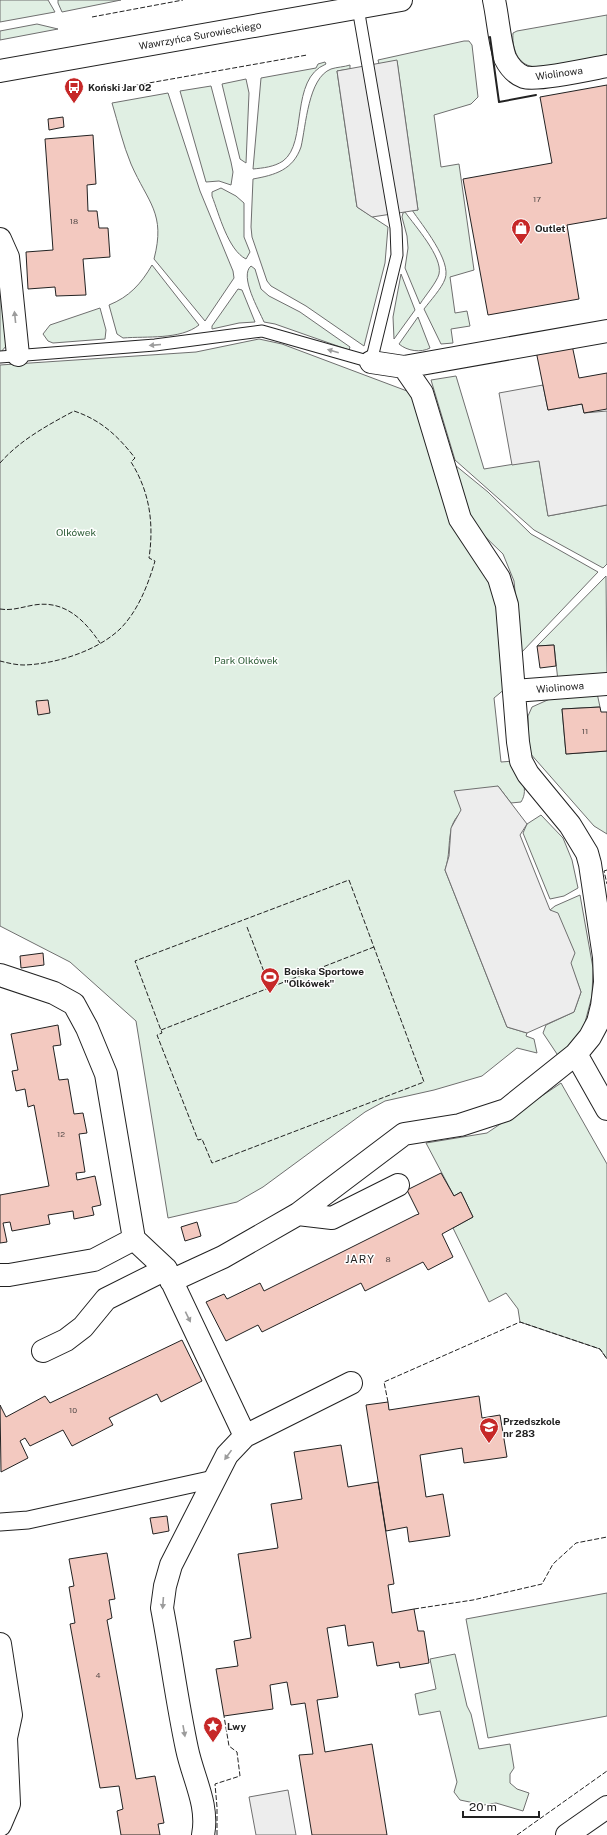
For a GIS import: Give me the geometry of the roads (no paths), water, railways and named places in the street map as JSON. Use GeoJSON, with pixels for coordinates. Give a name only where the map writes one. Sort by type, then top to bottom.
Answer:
{"type":"FeatureCollection","features":[{"type":"Feature","properties":{"kind":"street","name":"Wawrzyńca Surowieckiego"},"geometry":{"type":"LineString","coordinates":[[0,71],[401,0]]}},
{"type":"Feature","properties":{"kind":"street","name":"Wiolinowa"},"geometry":{"type":"LineString","coordinates":[[494,0],[505,56],[509,65],[516,72],[525,77],[539,77],[607,66]]}},
{"type":"Feature","properties":{"kind":"street"},"geometry":{"type":"LineString","coordinates":[[4,248],[9,356]]}},
{"type":"Feature","properties":{"kind":"street"},"geometry":{"type":"LineString","coordinates":[[371,362],[404,367],[607,332]]}},
{"type":"Feature","properties":{"kind":"street"},"geometry":{"type":"LineString","coordinates":[[42,1351],[66,1340],[83,1327],[106,1299],[121,1290],[223,1257],[298,1214],[404,1134],[460,1125],[506,1110],[576,1054],[590,1038],[598,1022],[605,982],[604,957],[590,864],[586,853],[570,825],[528,774],[521,761],[507,604],[499,578],[460,519],[422,393],[404,367]]}},
{"type":"Feature","properties":{"kind":"street","name":"Wiolinowa"},"geometry":{"type":"LineString","coordinates":[[514,691],[607,684]]}},
{"type":"Feature","properties":{"kind":"street"},"geometry":{"type":"LineString","coordinates":[[0,975],[54,993],[74,1004],[87,1028],[106,1074],[134,1239],[168,1275],[245,1436]]}},
{"type":"Feature","properties":{"kind":"street"},"geometry":{"type":"LineString","coordinates":[[576,1054],[607,1109]]}},
{"type":"Feature","properties":{"kind":"street"},"geometry":{"type":"LineString","coordinates":[[298,1214],[332,1218],[398,1185]]}},
{"type":"Feature","properties":{"kind":"street"},"geometry":{"type":"LineString","coordinates":[[0,1275],[9,1275],[94,1260],[134,1239]]}},
{"type":"Feature","properties":{"kind":"street"},"geometry":{"type":"LineString","coordinates":[[203,1835],[205,1824],[202,1798],[187,1750],[162,1608],[165,1586],[171,1565],[227,1455],[245,1436],[351,1382]]}},
{"type":"Feature","properties":{"kind":"street"},"geometry":{"type":"LineString","coordinates":[[0,1522],[28,1520],[214,1479]]}},
{"type":"Feature","properties":{"kind":"street"},"geometry":{"type":"LineString","coordinates":[[0,1644],[11,1715],[5,1723],[9,1804],[0,1825]]}},
{"type":"Feature","properties":{"kind":"street"},"geometry":{"type":"LineString","coordinates":[[567,1835],[607,1807]]}},
{"type":"Feature","properties":{"kind":"lane"},"geometry":{"type":"LineString","coordinates":[[9,356],[156,345],[262,331],[371,362],[397,255],[396,228],[358,8]]}},
{"type":"Feature","properties":{"kind":"place","name":"Koński Jar 02"},"geometry":{"type":"Point","coordinates":[74,104]}},
{"type":"Feature","properties":{"kind":"place","name":"Outlet"},"geometry":{"type":"Point","coordinates":[521,245]}},
{"type":"Feature","properties":{"kind":"place","name":"Boiska Sportowe \"Olkówek\""},"geometry":{"type":"Point","coordinates":[270,994]}},
{"type":"Feature","properties":{"kind":"place","name":"Przedszkole nr 283"},"geometry":{"type":"Point","coordinates":[489,1444]}},
{"type":"Feature","properties":{"kind":"place","name":"Lwy"},"geometry":{"type":"Point","coordinates":[213,1743]}},
{"type":"Feature","properties":{"kind":"district","name":"JARY"},"geometry":{"type":"Point","coordinates":[360,1259]}},
{"type":"Feature","properties":{"kind":"park label","name":"Olkówek"},"geometry":{"type":"Point","coordinates":[76,532]}},
{"type":"Feature","properties":{"kind":"park label","name":"Park Olkówek"},"geometry":{"type":"Point","coordinates":[246,660]}}]}
